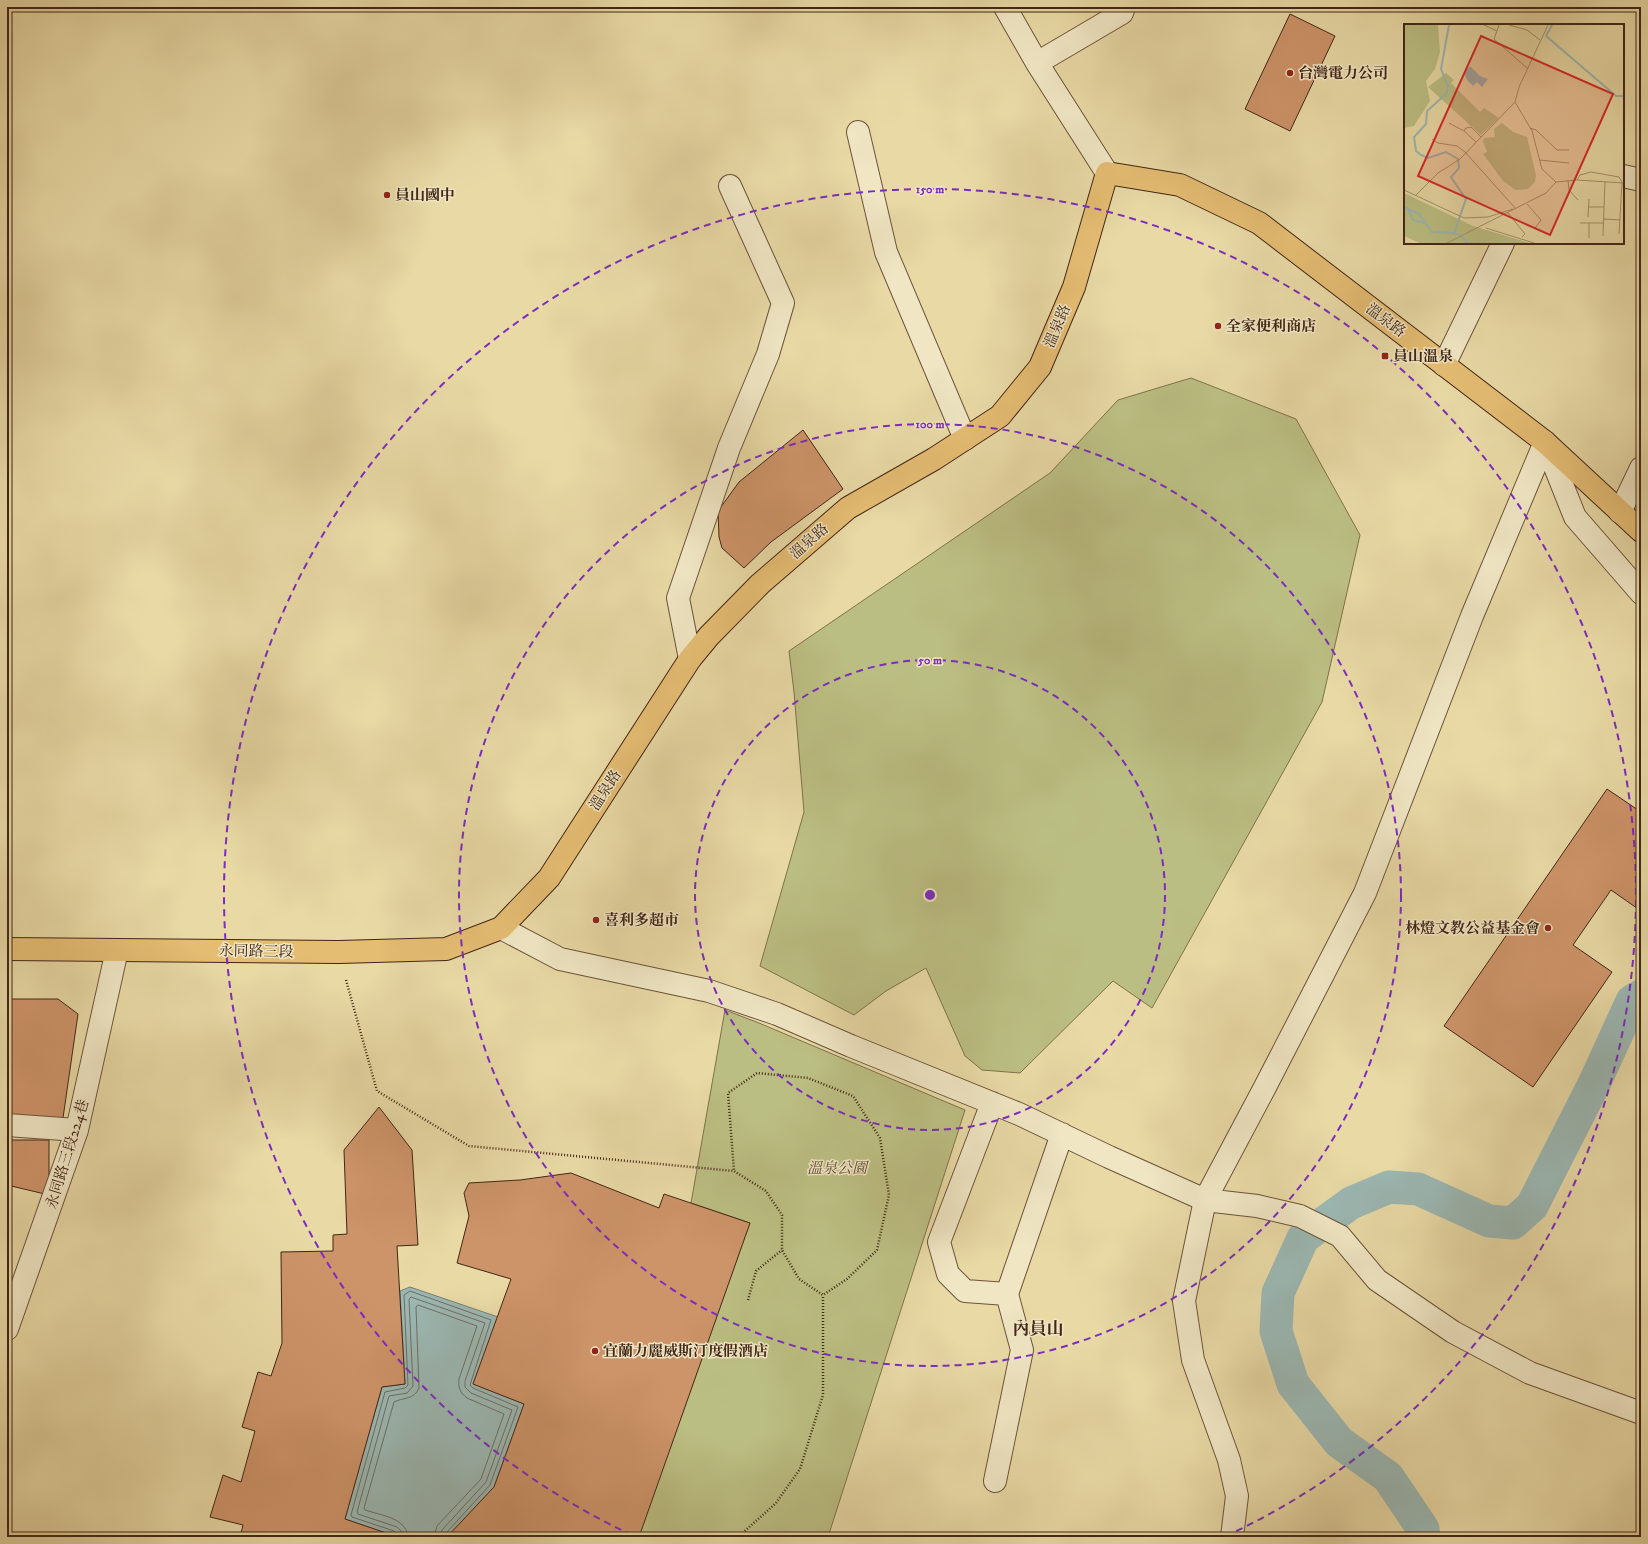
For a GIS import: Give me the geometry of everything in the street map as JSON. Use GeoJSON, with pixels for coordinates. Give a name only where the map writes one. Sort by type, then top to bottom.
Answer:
{"type":"FeatureCollection","features":[{"type":"Feature","properties":{"kind":"main road","name":"溫泉路"},"geometry":{"type":"LineString","coordinates":[[501,928],[549,878],[690,659],[709,636],[760,584],[848,508],[934,459],[1000,416],[1040,367],[1074,287],[1107,173],[1180,185],[1259,223],[1546,442],[1641,531]]}},
{"type":"Feature","properties":{"kind":"main road","name":"永同路三段"},"geometry":{"type":"LineString","coordinates":[[7,949],[339,952],[446,949],[501,928]]}},
{"type":"Feature","properties":{"kind":"street"},"geometry":{"type":"LineString","coordinates":[[1005,7],[1037,63],[1107,173]]}},
{"type":"Feature","properties":{"kind":"street"},"geometry":{"type":"LineString","coordinates":[[1037,63],[1122,13],[1124,7]]}},
{"type":"Feature","properties":{"kind":"street"},"geometry":{"type":"LineString","coordinates":[[858,132],[886,252],[965,439]]}},
{"type":"Feature","properties":{"kind":"street"},"geometry":{"type":"LineString","coordinates":[[1624,176],[1641,180]]}},
{"type":"Feature","properties":{"kind":"street"},"geometry":{"type":"LineString","coordinates":[[690,659],[678,598],[729,448],[768,354],[783,303],[730,186]]}},
{"type":"Feature","properties":{"kind":"street"},"geometry":{"type":"LineString","coordinates":[[1444,365],[1503,244]]}},
{"type":"Feature","properties":{"kind":"street"},"geometry":{"type":"LineString","coordinates":[[1546,442],[1575,518],[1641,594]]}},
{"type":"Feature","properties":{"kind":"street"},"geometry":{"type":"LineString","coordinates":[[1232,1537],[1237,1496],[1229,1460],[1193,1360],[1184,1300],[1205,1200],[1365,893],[1472,616],[1546,442]]}},
{"type":"Feature","properties":{"kind":"street"},"geometry":{"type":"LineString","coordinates":[[1620,512],[1641,468]]}},
{"type":"Feature","properties":{"kind":"street"},"geometry":{"type":"LineString","coordinates":[[501,928],[560,959],[709,990],[776,1014],[992,1103],[1205,1200],[1257,1206],[1300,1216],[1340,1236],[1377,1280],[1453,1332],[1530,1373],[1641,1413]]}},
{"type":"Feature","properties":{"kind":"street","name":"永同路三段224巷"},"geometry":{"type":"LineString","coordinates":[[7,1330],[77,1130],[117,950]]}},
{"type":"Feature","properties":{"kind":"street"},"geometry":{"type":"LineString","coordinates":[[992,1103],[939,1242],[948,1274],[965,1291],[1007,1294]]}},
{"type":"Feature","properties":{"kind":"street"},"geometry":{"type":"LineString","coordinates":[[7,1125],[77,1130]]}},
{"type":"Feature","properties":{"kind":"street"},"geometry":{"type":"LineString","coordinates":[[995,1481],[1022,1350],[1007,1294],[1062,1134]]}},
{"type":"Feature","properties":{"kind":"path"},"geometry":{"type":"LineString","coordinates":[[339,952],[377,1091],[469,1146],[734,1171],[766,1191],[782,1215],[782,1250],[799,1279],[823,1295]]}},
{"type":"Feature","properties":{"kind":"path"},"geometry":{"type":"LineString","coordinates":[[734,1171],[728,1093],[756,1073],[808,1078],[853,1096],[880,1138],[889,1195],[877,1250],[847,1278],[823,1295]]}},
{"type":"Feature","properties":{"kind":"path"},"geometry":{"type":"LineString","coordinates":[[748,1300],[756,1271],[782,1250]]}},
{"type":"Feature","properties":{"kind":"path"},"geometry":{"type":"LineString","coordinates":[[738,1537],[776,1503],[800,1468],[823,1395],[823,1295]]}},
{"type":"Feature","properties":{"kind":"green space"},"geometry":{"type":"Polygon","coordinates":[[[1191,378],[1296,419],[1360,535],[1322,702],[1152,1008],[1113,981],[1020,1073],[982,1070],[965,1056],[926,968],[886,991],[854,1015],[760,966],[804,812],[789,651],[1050,473],[1118,400],[1191,378]]]}},
{"type":"Feature","properties":{"kind":"green space","name":"溫泉公園"},"geometry":{"type":"Polygon","coordinates":[[[725,1010],[965,1110],[828,1537],[627,1537],[750,1223],[691,1203],[725,1010]]]}},
{"type":"Feature","properties":{"kind":"water"},"geometry":{"type":"Polygon","coordinates":[[[410,1287],[498,1317],[473,1384],[524,1404],[494,1487],[447,1537],[398,1537],[345,1519],[382,1387],[405,1384],[400,1291],[410,1287]]]}},
{"type":"Feature","properties":{"kind":"building","name":"台灣電力公司"},"geometry":{"type":"Polygon","coordinates":[[[1290,14],[1335,36],[1290,131],[1245,109],[1290,14]]]}},
{"type":"Feature","properties":{"kind":"building"},"geometry":{"type":"Polygon","coordinates":[[[803,430],[843,489],[771,542],[744,568],[722,548],[719,537],[718,511],[739,482],[803,430]]]}},
{"type":"Feature","properties":{"kind":"building","name":"林燈文教公益基金會"},"geometry":{"type":"Polygon","coordinates":[[[1607,789],[1641,812],[1641,911],[1611,890],[1573,945],[1612,972],[1533,1087],[1444,1026],[1607,789]]]}},
{"type":"Feature","properties":{"kind":"building"},"geometry":{"type":"Polygon","coordinates":[[[7,999],[58,999],[78,1014],[63,1118],[7,1117],[7,999]]]}},
{"type":"Feature","properties":{"kind":"building"},"geometry":{"type":"Polygon","coordinates":[[[379,1107],[412,1150],[418,1245],[397,1246],[405,1384],[382,1387],[345,1519],[398,1537],[240,1537],[243,1525],[210,1517],[223,1475],[241,1482],[255,1431],[242,1427],[258,1372],[271,1376],[282,1343],[281,1252],[333,1251],[333,1235],[347,1234],[344,1150],[379,1107]]]}},
{"type":"Feature","properties":{"kind":"building"},"geometry":{"type":"Polygon","coordinates":[[[7,1140],[49,1140],[49,1195],[7,1185],[7,1140]]]}},
{"type":"Feature","properties":{"kind":"building","name":"宜蘭力麗威斯汀度假酒店"},"geometry":{"type":"Polygon","coordinates":[[[571,1173],[659,1208],[664,1194],[750,1223],[639,1537],[447,1537],[494,1487],[524,1404],[473,1384],[511,1279],[457,1263],[469,1216],[464,1193],[469,1183],[520,1180],[571,1173]]]}},
{"type":"Feature","properties":{"kind":"waterway"},"geometry":{"type":"LineString","coordinates":[[1424,1537],[1423,1529],[1388,1477],[1339,1442],[1293,1384],[1276,1331],[1278,1293],[1303,1238],[1351,1203],[1389,1187],[1418,1189],[1489,1221],[1513,1223],[1532,1206],[1594,1084],[1632,1001],[1641,996]]}},
{"type":"Feature","properties":{"kind":"place","name":"台灣電力公司"},"geometry":{"type":"Point","coordinates":[1290,73]}},
{"type":"Feature","properties":{"kind":"place","name":"員山國中"},"geometry":{"type":"Point","coordinates":[387,195]}},
{"type":"Feature","properties":{"kind":"place","name":"全家便利商店"},"geometry":{"type":"Point","coordinates":[1218,326]}},
{"type":"Feature","properties":{"kind":"place","name":"員山溫泉"},"geometry":{"type":"Point","coordinates":[1385,356]}},
{"type":"Feature","properties":{"kind":"place","name":"喜利多超市"},"geometry":{"type":"Point","coordinates":[596,920]}},
{"type":"Feature","properties":{"kind":"place","name":"林燈文教公益基金會"},"geometry":{"type":"Point","coordinates":[1548,928]}},
{"type":"Feature","properties":{"kind":"place","name":"宜蘭力麗威斯汀度假酒店"},"geometry":{"type":"Point","coordinates":[595,1351]}},
{"type":"Feature","properties":{"kind":"district","name":"內員山"},"geometry":{"type":"Point","coordinates":[1038,1328]}}]}
